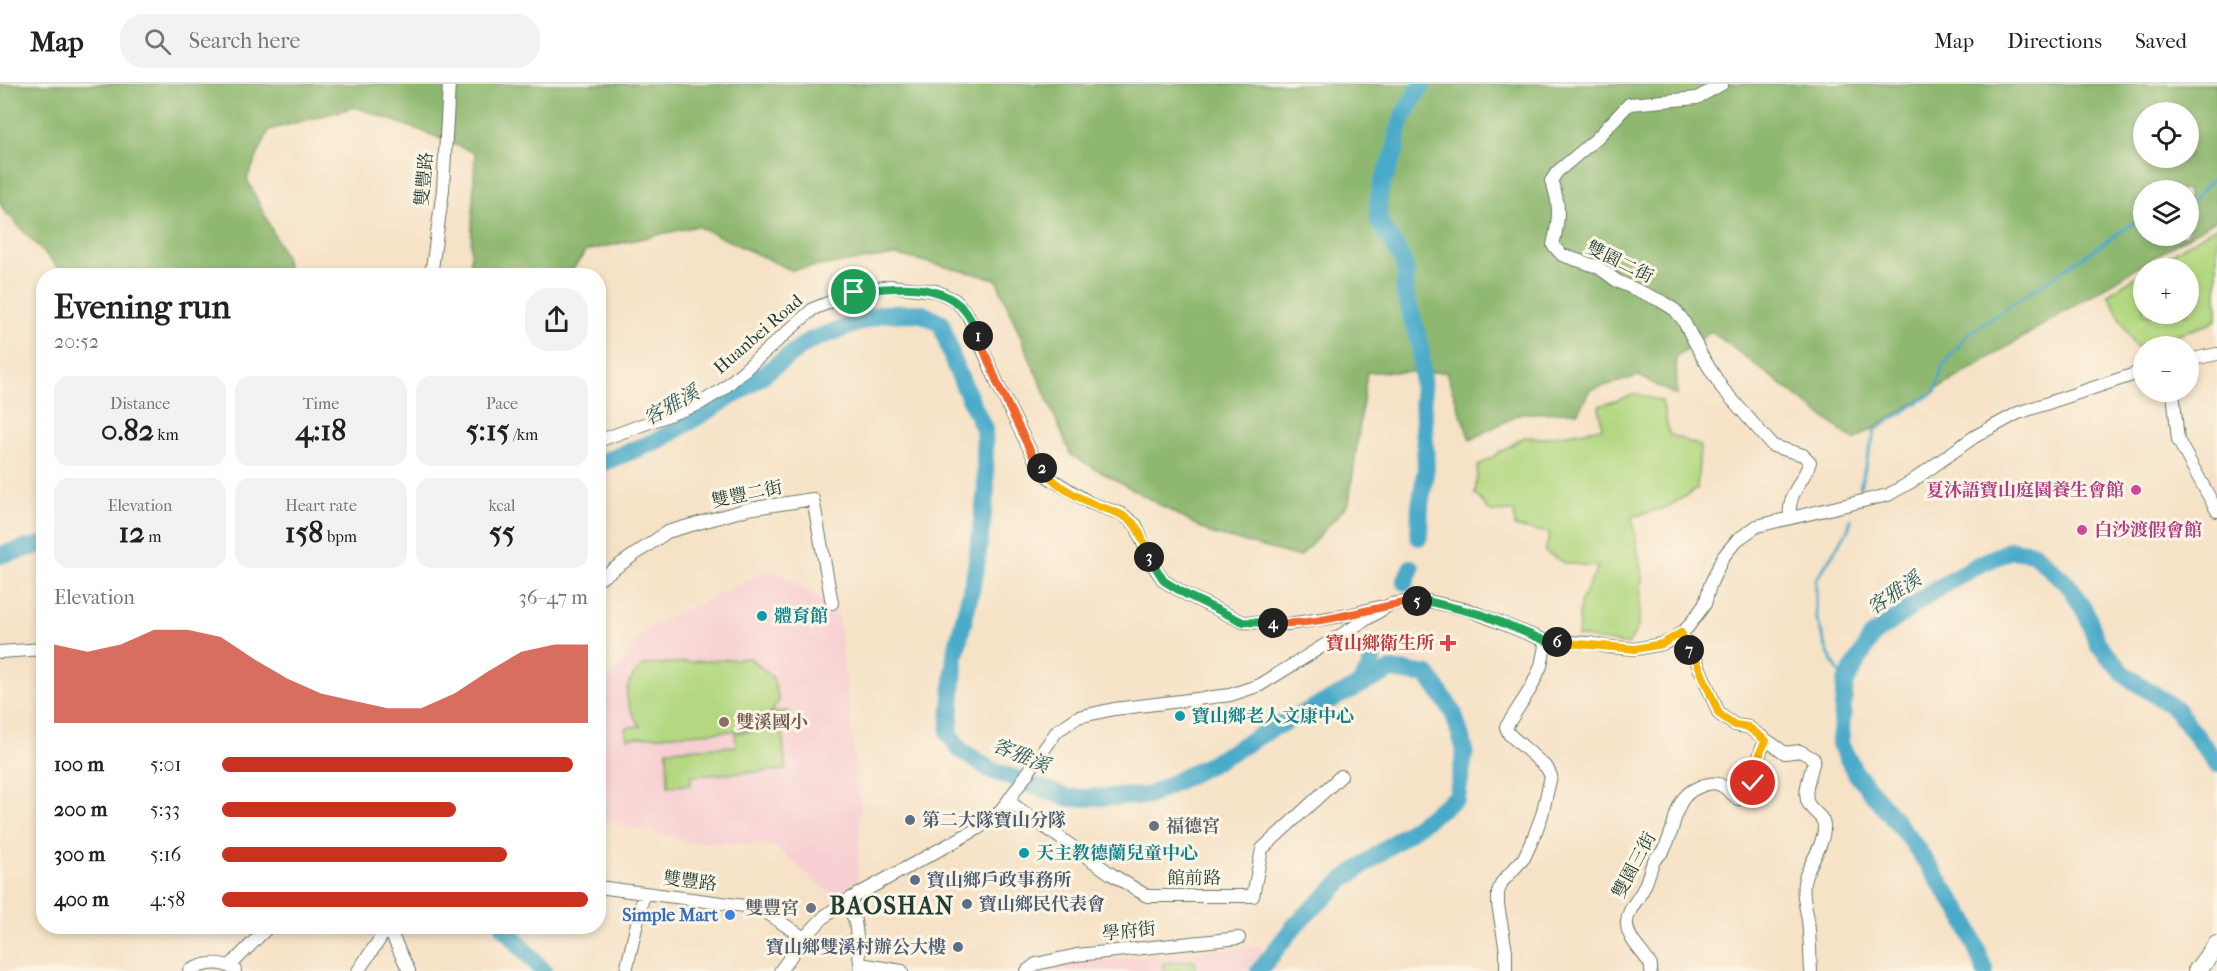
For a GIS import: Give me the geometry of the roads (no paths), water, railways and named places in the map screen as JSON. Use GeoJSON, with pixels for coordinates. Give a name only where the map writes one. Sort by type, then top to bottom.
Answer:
{"type":"FeatureCollection","features":[{"type":"Feature","properties":{"kind":"highway"},"geometry":{"type":"LineString","coordinates":[[2197,971],[2217,945]]}},
{"type":"Feature","properties":{"kind":"street","name":"雙豐路"},"geometry":{"type":"LineString","coordinates":[[432,268],[443,190],[449,84]]}},
{"type":"Feature","properties":{"kind":"street","name":"雙園二街"},"geometry":{"type":"LineString","coordinates":[[1722,84],[1697,98],[1629,104],[1596,139],[1557,172],[1551,181],[1557,194],[1559,222],[1554,245],[1562,255],[1598,267],[1617,281],[1675,310],[1722,388],[1773,446],[1803,454],[1810,462],[1791,497],[1790,518]]}},
{"type":"Feature","properties":{"kind":"street","name":"Huanbei Road"},"geometry":{"type":"LineString","coordinates":[[606,438],[699,404],[722,390],[813,309],[854,292],[890,286],[936,291],[955,300],[968,315],[1003,396],[1034,458],[1048,477],[1090,503],[1122,514],[1136,525],[1150,561],[1164,581],[1187,595],[1243,622],[1288,624],[1349,615],[1392,604],[1423,600],[1469,610],[1546,641],[1635,649],[1662,644],[1681,633]]}},
{"type":"Feature","properties":{"kind":"street"},"geometry":{"type":"LineString","coordinates":[[2199,358],[2217,354]]}},
{"type":"Feature","properties":{"kind":"street"},"geometry":{"type":"LineString","coordinates":[[1811,971],[1805,878],[1817,852],[1824,826],[1822,818],[1812,810],[1807,802],[1806,792],[1814,759],[1800,751],[1785,753],[1748,727],[1735,725],[1719,714],[1697,662],[1681,633],[1705,604],[1714,576],[1729,548],[1757,526],[1888,495],[1911,482],[1974,437],[2018,413],[2133,376]]}},
{"type":"Feature","properties":{"kind":"street"},"geometry":{"type":"LineString","coordinates":[[2174,402],[2178,440],[2217,511]]}},
{"type":"Feature","properties":{"kind":"street","name":"雙豐二街"},"geometry":{"type":"LineString","coordinates":[[606,574],[667,532],[748,509],[813,499],[832,603]]}},
{"type":"Feature","properties":{"kind":"street"},"geometry":{"type":"LineString","coordinates":[[780,971],[804,938],[825,916],[846,901],[978,829],[995,817],[1057,731],[1078,717],[1114,709],[1230,695],[1260,686],[1392,604]]}},
{"type":"Feature","properties":{"kind":"street"},"geometry":{"type":"LineString","coordinates":[[1506,971],[1505,942],[1498,905],[1498,892],[1502,882],[1524,858],[1542,815],[1551,776],[1547,768],[1516,742],[1506,727],[1531,688],[1541,666],[1546,641]]}},
{"type":"Feature","properties":{"kind":"street"},"geometry":{"type":"LineString","coordinates":[[0,652],[36,650]]}},
{"type":"Feature","properties":{"kind":"street","name":"雙園三街"},"geometry":{"type":"LineString","coordinates":[[1651,971],[1652,966],[1630,936],[1626,924],[1629,910],[1645,887],[1654,860],[1669,841],[1675,813],[1688,791],[1712,783],[1724,784],[1738,799],[1745,798],[1750,793],[1761,750],[1766,741]]}},
{"type":"Feature","properties":{"kind":"street","name":"館前路"},"geometry":{"type":"LineString","coordinates":[[1008,801],[1111,874],[1147,896],[1253,896],[1262,849],[1341,776]]}},
{"type":"Feature","properties":{"kind":"street","name":"雙豐路"},"geometry":{"type":"LineString","coordinates":[[606,888],[760,908],[804,938]]}},
{"type":"Feature","properties":{"kind":"street"},"geometry":{"type":"LineString","coordinates":[[626,971],[644,893]]}},
{"type":"Feature","properties":{"kind":"street"},"geometry":{"type":"LineString","coordinates":[[846,901],[855,921],[861,968],[902,971]]}},
{"type":"Feature","properties":{"kind":"street"},"geometry":{"type":"LineString","coordinates":[[189,971],[199,966],[216,963],[233,969],[262,934]]}},
{"type":"Feature","properties":{"kind":"street"},"geometry":{"type":"LineString","coordinates":[[358,971],[383,934]]}},
{"type":"Feature","properties":{"kind":"street"},"geometry":{"type":"LineString","coordinates":[[391,934],[409,971]]}},
{"type":"Feature","properties":{"kind":"street","name":"學府街"},"geometry":{"type":"LineString","coordinates":[[1027,971],[1036,964],[1077,955],[1239,938]]}},
{"type":"Feature","properties":{"kind":"waterway"},"geometry":{"type":"LineString","coordinates":[[1419,537],[1420,506],[1426,467],[1421,353],[1404,290],[1406,273],[1403,260],[1379,222],[1378,204],[1381,186],[1396,149],[1403,116],[1422,84]]}},
{"type":"Feature","properties":{"kind":"waterway"},"geometry":{"type":"LineString","coordinates":[[2199,194],[2217,175]]}},
{"type":"Feature","properties":{"kind":"waterway"},"geometry":{"type":"LineString","coordinates":[[1860,487],[1875,430],[1936,391],[1943,365],[1969,333],[2133,223]]}},
{"type":"Feature","properties":{"kind":"waterway","name":"客雅溪"},"geometry":{"type":"LineString","coordinates":[[606,461],[659,440],[742,390],[809,341],[881,314],[920,313],[941,323],[955,366],[984,429],[986,491],[975,574],[955,655],[949,733],[960,750],[991,770],[1069,798],[1148,796],[1211,764],[1273,728],[1391,670],[1428,675],[1453,712],[1465,750],[1457,797],[1343,880],[1296,924],[1259,971]]}},
{"type":"Feature","properties":{"kind":"waterway"},"geometry":{"type":"LineString","coordinates":[[1845,683],[1828,653],[1816,616],[1816,580],[1848,530],[1851,519]]}},
{"type":"Feature","properties":{"kind":"waterway","name":"客雅溪"},"geometry":{"type":"LineString","coordinates":[[0,555],[36,546]]}},
{"type":"Feature","properties":{"kind":"waterway","name":"客雅溪"},"geometry":{"type":"LineString","coordinates":[[1985,971],[1965,919],[1911,840],[1855,772],[1840,744],[1845,683],[1872,636],[1932,592],[1978,565],[2011,550],[2034,553],[2071,588],[2088,617],[2097,643],[2125,675],[2176,709],[2217,764]]}},
{"type":"Feature","properties":{"kind":"waterway"},"geometry":{"type":"LineString","coordinates":[[1405,582],[1411,568]]}},
{"type":"Feature","properties":{"kind":"waterway"},"geometry":{"type":"LineString","coordinates":[[1360,684],[1370,668],[1373,656]]}},
{"type":"Feature","properties":{"kind":"waterway"},"geometry":{"type":"LineString","coordinates":[[510,934],[543,971]]}},
{"type":"Feature","properties":{"kind":"place","name":"夏沐語寶山庭園養生會館"},"geometry":{"type":"Point","coordinates":[2136,490]}},
{"type":"Feature","properties":{"kind":"place","name":"白沙渡假會館"},"geometry":{"type":"Point","coordinates":[2082,530]}},
{"type":"Feature","properties":{"kind":"place","name":"體育館"},"geometry":{"type":"Point","coordinates":[762,616]}},
{"type":"Feature","properties":{"kind":"place","name":"寶山鄉衛生所"},"geometry":{"type":"Point","coordinates":[1448,643]}},
{"type":"Feature","properties":{"kind":"place","name":"寶山鄉老人文康中心"},"geometry":{"type":"Point","coordinates":[1180,716]}},
{"type":"Feature","properties":{"kind":"place","name":"雙溪國小"},"geometry":{"type":"Point","coordinates":[724,722]}},
{"type":"Feature","properties":{"kind":"place","name":"第二大隊寶山分隊"},"geometry":{"type":"Point","coordinates":[910,820]}},
{"type":"Feature","properties":{"kind":"place","name":"福德宮"},"geometry":{"type":"Point","coordinates":[1154,826]}},
{"type":"Feature","properties":{"kind":"place","name":"天主教德蘭兒童中心"},"geometry":{"type":"Point","coordinates":[1024,853]}},
{"type":"Feature","properties":{"kind":"place","name":"寶山鄉戶政事務所"},"geometry":{"type":"Point","coordinates":[915,880]}},
{"type":"Feature","properties":{"kind":"place","name":"寶山鄉民代表會"},"geometry":{"type":"Point","coordinates":[967,904]}},
{"type":"Feature","properties":{"kind":"place","name":"雙豐宮"},"geometry":{"type":"Point","coordinates":[811,908]}},
{"type":"Feature","properties":{"kind":"place","name":"Simple Mart"},"geometry":{"type":"Point","coordinates":[730,915]}},
{"type":"Feature","properties":{"kind":"place","name":"寶山鄉雙溪村辦公大樓"},"geometry":{"type":"Point","coordinates":[958,947]}},
{"type":"Feature","properties":{"kind":"district","name":"BAOSHAN"},"geometry":{"type":"Point","coordinates":[892,906]}}]}
